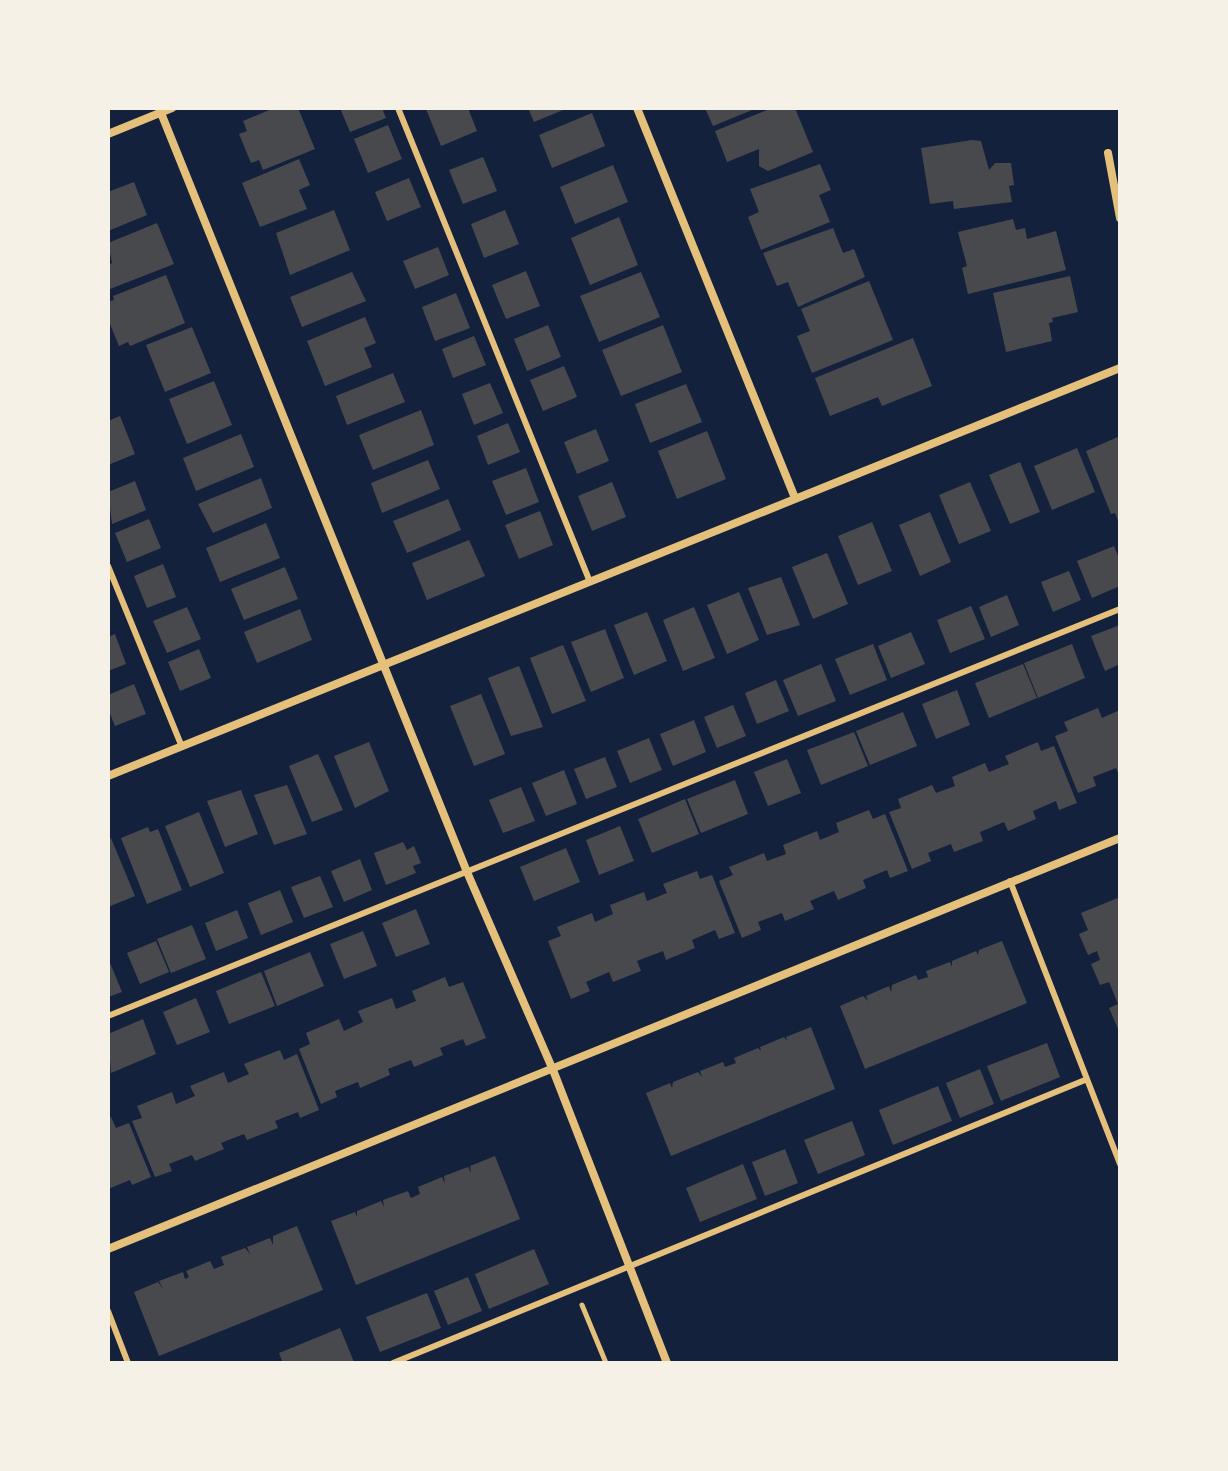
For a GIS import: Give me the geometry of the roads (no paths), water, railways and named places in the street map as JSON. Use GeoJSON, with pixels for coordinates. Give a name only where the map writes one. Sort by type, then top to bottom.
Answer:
{"type":"FeatureCollection","features":[{"type":"Feature","properties":{"kind":"street"},"geometry":{"type":"LineString","coordinates":[[108,134],[160,110],[172,108]]}},
{"type":"Feature","properties":{"kind":"street"},"geometry":{"type":"LineString","coordinates":[[637,108],[795,498]]}},
{"type":"Feature","properties":{"kind":"street"},"geometry":{"type":"LineString","coordinates":[[160,110],[467,872],[553,1070],[667,1363]]}},
{"type":"Feature","properties":{"kind":"street"},"geometry":{"type":"LineString","coordinates":[[1108,153],[1120,218]]}},
{"type":"Feature","properties":{"kind":"street"},"geometry":{"type":"LineString","coordinates":[[108,776],[386,667],[1120,368]]}},
{"type":"Feature","properties":{"kind":"street"},"geometry":{"type":"LineString","coordinates":[[108,1249],[1120,838]]}},
{"type":"Feature","properties":{"kind":"lane"},"geometry":{"type":"LineString","coordinates":[[398,108],[590,582]]}},
{"type":"Feature","properties":{"kind":"lane"},"geometry":{"type":"LineString","coordinates":[[108,566],[182,747]]}},
{"type":"Feature","properties":{"kind":"lane"},"geometry":{"type":"LineString","coordinates":[[108,1016],[1120,609]]}},
{"type":"Feature","properties":{"kind":"lane"},"geometry":{"type":"LineString","coordinates":[[1010,881],[1120,1164]]}},
{"type":"Feature","properties":{"kind":"lane"},"geometry":{"type":"LineString","coordinates":[[393,1363],[1085,1080]]}},
{"type":"Feature","properties":{"kind":"lane"},"geometry":{"type":"LineString","coordinates":[[108,1311],[128,1363]]}}]}
